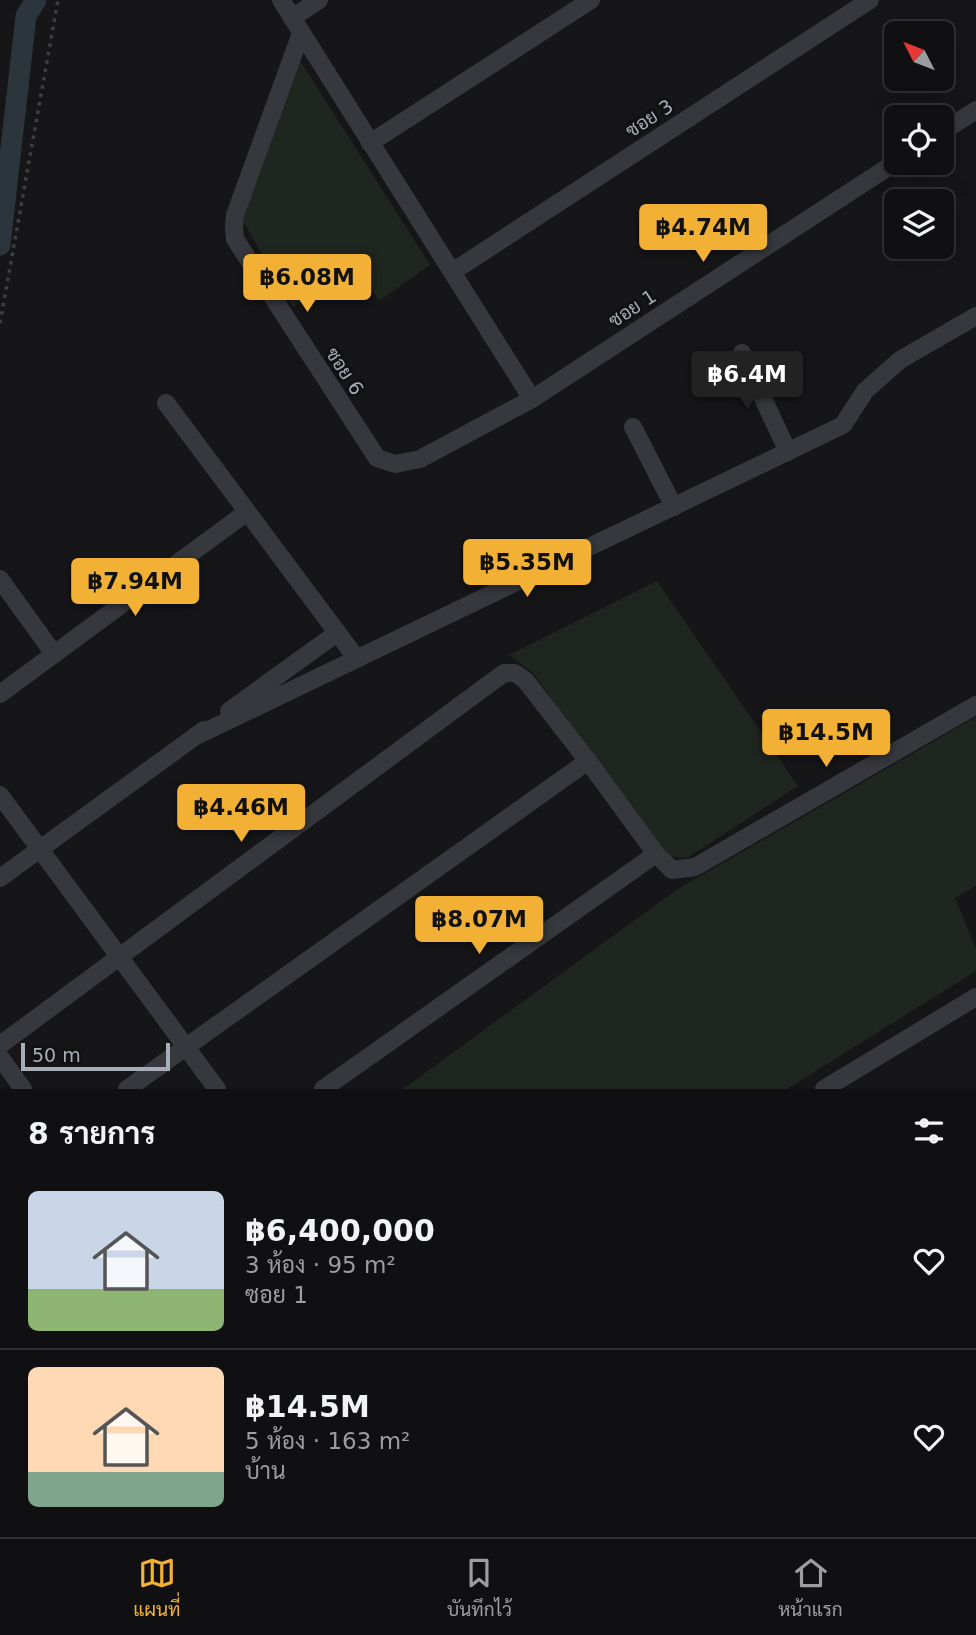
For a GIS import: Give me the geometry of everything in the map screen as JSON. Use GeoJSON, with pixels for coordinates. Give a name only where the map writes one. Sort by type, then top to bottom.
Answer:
{"type":"FeatureCollection","features":[{"type":"Feature","properties":{"kind":"street"},"geometry":{"type":"LineString","coordinates":[[281,0],[532,399]]}},
{"type":"Feature","properties":{"kind":"street"},"geometry":{"type":"LineString","coordinates":[[297,25],[319,0]]}},
{"type":"Feature","properties":{"kind":"street"},"geometry":{"type":"LineString","coordinates":[[370,143],[591,0]]}},
{"type":"Feature","properties":{"kind":"street","name":"ซอย 3"},"geometry":{"type":"LineString","coordinates":[[452,272],[870,0]]}},
{"type":"Feature","properties":{"kind":"street","name":"ซอย 6"},"geometry":{"type":"LineString","coordinates":[[297,25],[235,215],[236,239],[377,458],[395,464],[420,459],[532,399]]}},
{"type":"Feature","properties":{"kind":"street"},"geometry":{"type":"LineString","coordinates":[[954,124],[976,110]]}},
{"type":"Feature","properties":{"kind":"street","name":"ซอย 1"},"geometry":{"type":"LineString","coordinates":[[532,399],[884,170]]}},
{"type":"Feature","properties":{"kind":"street"},"geometry":{"type":"LineString","coordinates":[[194,737],[844,425],[865,391],[900,360],[976,316]]}},
{"type":"Feature","properties":{"kind":"street"},"geometry":{"type":"LineString","coordinates":[[742,353],[788,452]]}},
{"type":"Feature","properties":{"kind":"street"},"geometry":{"type":"LineString","coordinates":[[166,403],[357,659]]}},
{"type":"Feature","properties":{"kind":"street"},"geometry":{"type":"LineString","coordinates":[[633,428],[674,507]]}},
{"type":"Feature","properties":{"kind":"street"},"geometry":{"type":"LineString","coordinates":[[0,694],[247,512]]}},
{"type":"Feature","properties":{"kind":"street"},"geometry":{"type":"LineString","coordinates":[[0,579],[54,654]]}},
{"type":"Feature","properties":{"kind":"street"},"geometry":{"type":"LineString","coordinates":[[0,878],[337,633]]}},
{"type":"Feature","properties":{"kind":"street"},"geometry":{"type":"LineString","coordinates":[[0,1045],[504,673],[515,673],[525,680],[656,854],[672,870],[695,867],[976,705]]}},
{"type":"Feature","properties":{"kind":"street"},"geometry":{"type":"LineString","coordinates":[[127,1089],[588,761]]}},
{"type":"Feature","properties":{"kind":"street"},"geometry":{"type":"LineString","coordinates":[[0,795],[217,1089]]}},
{"type":"Feature","properties":{"kind":"street"},"geometry":{"type":"LineString","coordinates":[[323,1089],[656,854]]}},
{"type":"Feature","properties":{"kind":"street"},"geometry":{"type":"LineString","coordinates":[[824,1089],[976,997]]}},
{"type":"Feature","properties":{"kind":"street"},"geometry":{"type":"LineString","coordinates":[[0,1057],[23,1089]]}},
{"type":"Feature","properties":{"kind":"path"},"geometry":{"type":"LineString","coordinates":[[0,323],[58,0]]}},
{"type":"Feature","properties":{"kind":"shaded area"},"geometry":{"type":"Polygon","coordinates":[[[299,59],[430,265],[379,301],[355,262],[293,307],[242,220],[299,59]]]}},
{"type":"Feature","properties":{"kind":"shaded area"},"geometry":{"type":"Polygon","coordinates":[[[657,581],[798,786],[687,858],[668,856],[660,851],[533,673],[509,655],[657,581]]]}},
{"type":"Feature","properties":{"kind":"shaded area"},"geometry":{"type":"Polygon","coordinates":[[[976,717],[976,886],[955,898],[976,949],[976,971],[787,1089],[403,1089],[676,890],[976,717]]]}},
{"type":"Feature","properties":{"kind":"waterway"},"geometry":{"type":"LineString","coordinates":[[0,245],[26,16],[36,0]]}}]}
